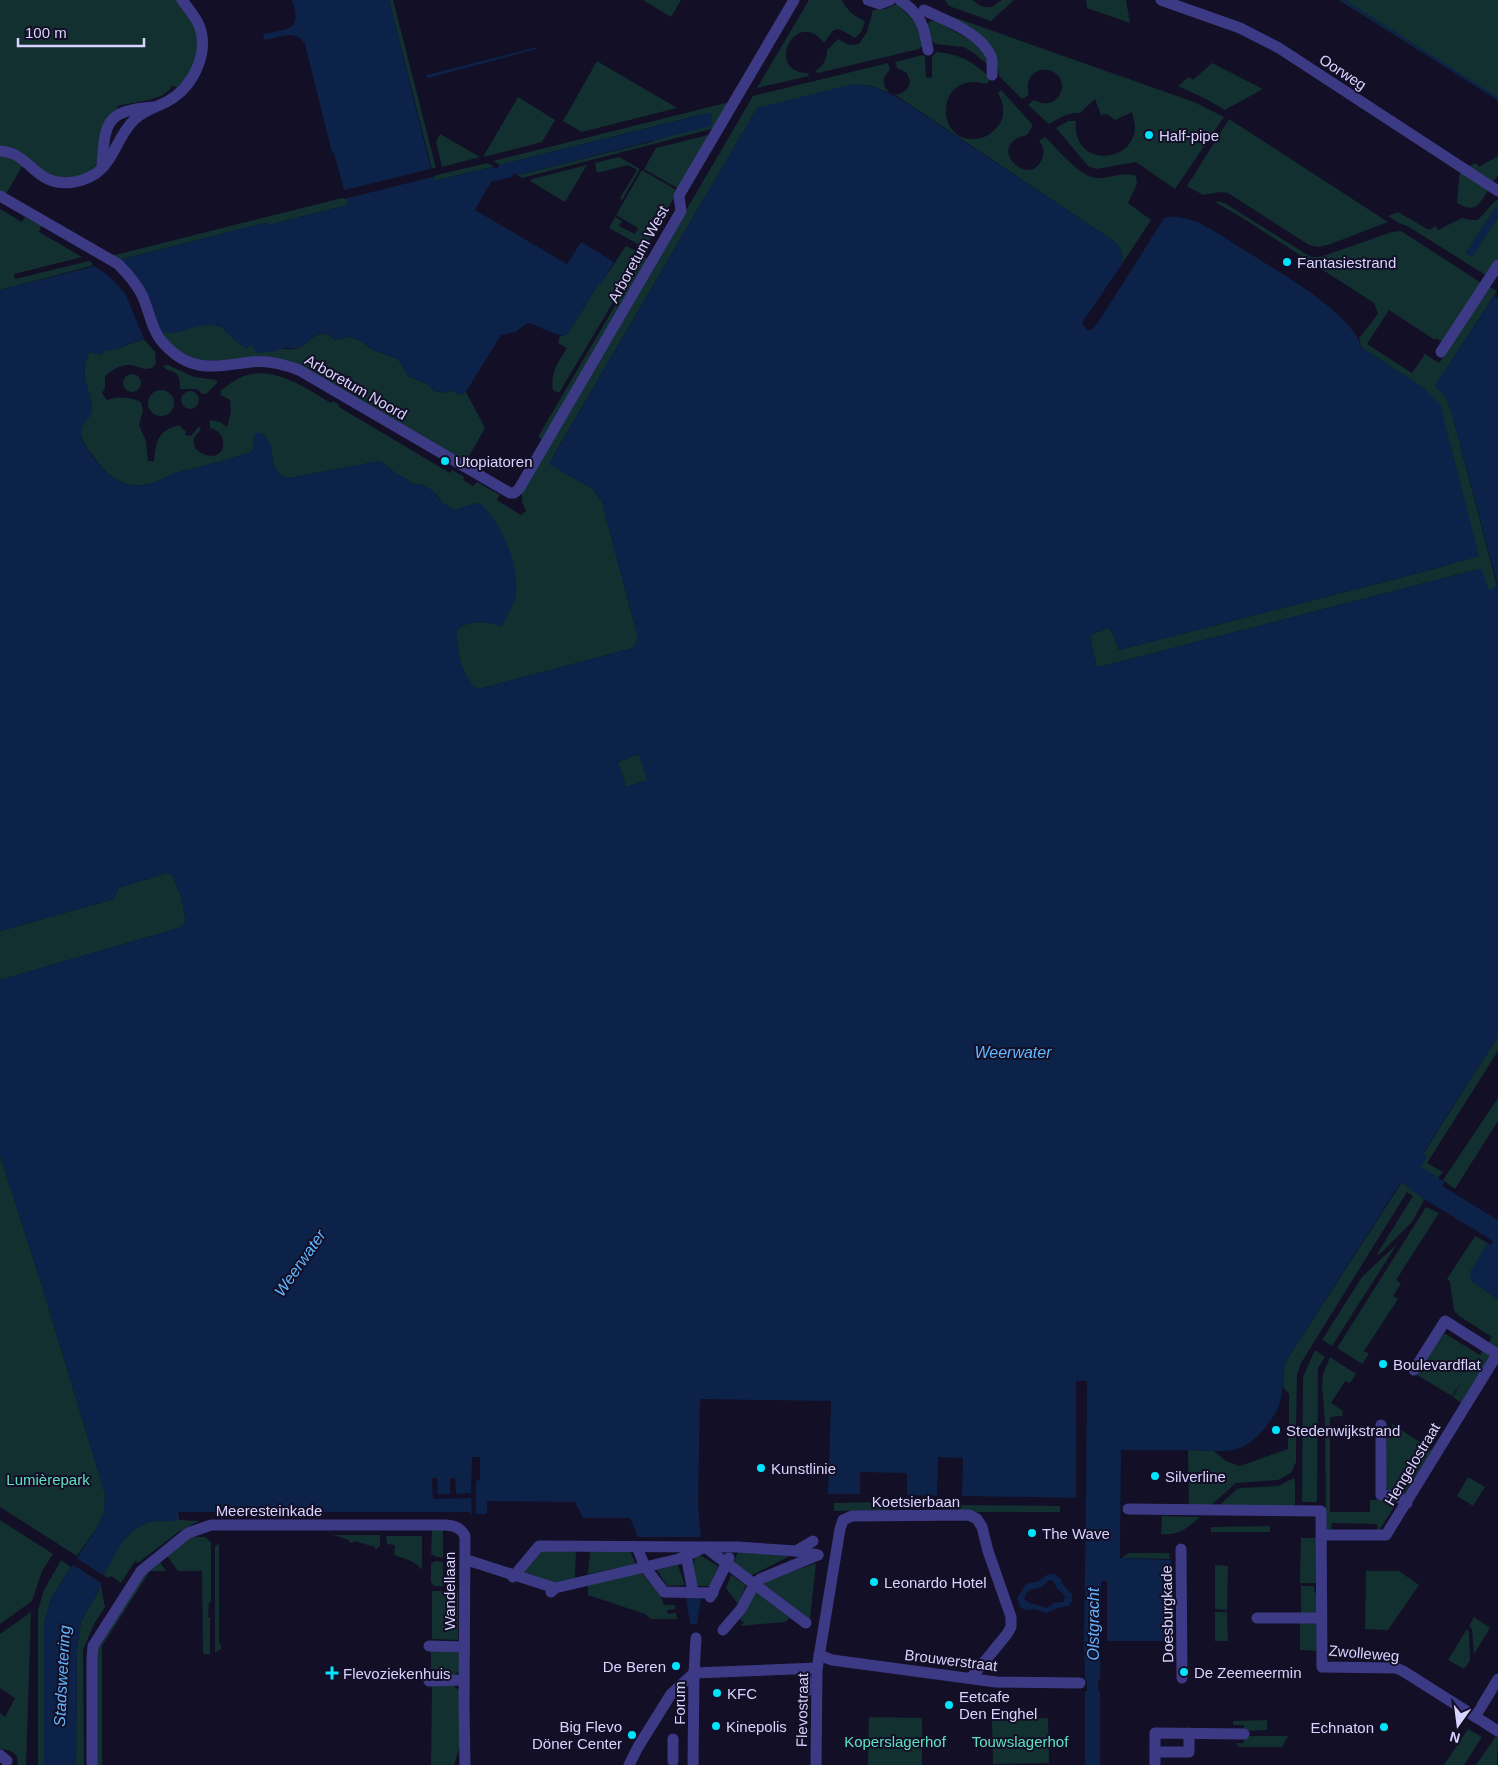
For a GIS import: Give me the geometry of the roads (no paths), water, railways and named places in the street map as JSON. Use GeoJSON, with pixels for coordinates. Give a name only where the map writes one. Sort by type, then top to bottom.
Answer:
{"type":"FeatureCollection","features":[{"type":"Feature","properties":{"kind":"street"},"geometry":{"type":"LineString","coordinates":[[102,167],[104,136],[111,120],[123,112],[153,107],[167,102],[192,79],[200,58],[202,45],[199,26],[182,0]]}},
{"type":"Feature","properties":{"kind":"street","name":"Arboretum West"},"geometry":{"type":"LineString","coordinates":[[514,493],[519,490],[681,211],[679,196],[681,192],[794,0]]}},
{"type":"Feature","properties":{"kind":"street"},"geometry":{"type":"LineString","coordinates":[[868,0],[880,4],[890,0]]}},
{"type":"Feature","properties":{"kind":"street"},"geometry":{"type":"LineString","coordinates":[[900,0],[914,10],[924,10],[968,32],[984,45],[992,58],[992,75]]}},
{"type":"Feature","properties":{"kind":"street","name":"Oorweg"},"geometry":{"type":"LineString","coordinates":[[1161,0],[1240,28],[1272,45],[1498,190]]}},
{"type":"Feature","properties":{"kind":"street"},"geometry":{"type":"LineString","coordinates":[[924,10],[928,50]]}},
{"type":"Feature","properties":{"kind":"street"},"geometry":{"type":"LineString","coordinates":[[0,151],[12,153],[41,176],[57,183],[84,180],[93,176],[110,159],[125,132],[135,119],[153,107]]}},
{"type":"Feature","properties":{"kind":"street","name":"Arboretum Noord"},"geometry":{"type":"LineString","coordinates":[[0,196],[108,257],[127,272],[135,282],[143,298],[155,332],[165,345],[184,359],[200,366],[217,367],[251,362],[268,362],[284,364],[299,370],[474,473],[510,493],[514,493]]}},
{"type":"Feature","properties":{"kind":"street"},"geometry":{"type":"LineString","coordinates":[[1440,352],[1498,265]]}},
{"type":"Feature","properties":{"kind":"street"},"geometry":{"type":"LineString","coordinates":[[1414,1370],[1445,1321],[1498,1353]]}},
{"type":"Feature","properties":{"kind":"street","name":"Hengelostraat"},"geometry":{"type":"LineString","coordinates":[[1321,1535],[1386,1535],[1498,1353]]}},
{"type":"Feature","properties":{"kind":"street"},"geometry":{"type":"LineString","coordinates":[[1381,1425],[1381,1495],[1397,1496],[1407,1503]]}},
{"type":"Feature","properties":{"kind":"street","name":"Zwolleweg"},"geometry":{"type":"LineString","coordinates":[[1128,1508],[1321,1511],[1322,1666],[1396,1668],[1496,1730]]}},
{"type":"Feature","properties":{"kind":"street","name":"Koetsierbaan"},"geometry":{"type":"LineString","coordinates":[[819,1655],[840,1529],[844,1520],[852,1516],[969,1516],[977,1519],[982,1527],[988,1551],[1011,1617],[1011,1627],[1007,1634],[971,1678]]}},
{"type":"Feature","properties":{"kind":"street","name":"Meeresteinkade"},"geometry":{"type":"LineString","coordinates":[[92,1765],[93,1646],[142,1571],[188,1533],[211,1525],[446,1525],[459,1528],[465,1536]]}},
{"type":"Feature","properties":{"kind":"street","name":"Wandellaan"},"geometry":{"type":"LineString","coordinates":[[465,1536],[465,1765]]}},
{"type":"Feature","properties":{"kind":"street"},"geometry":{"type":"LineString","coordinates":[[796,1551],[813,1541]]}},
{"type":"Feature","properties":{"kind":"street"},"geometry":{"type":"LineString","coordinates":[[513,1576],[539,1546],[733,1547],[796,1551],[818,1555],[760,1578],[741,1609],[723,1630]]}},
{"type":"Feature","properties":{"kind":"street"},"geometry":{"type":"LineString","coordinates":[[637,1547],[646,1567],[664,1592],[678,1595],[692,1592],[711,1595],[733,1547]]}},
{"type":"Feature","properties":{"kind":"street"},"geometry":{"type":"LineString","coordinates":[[470,1561],[553,1590],[646,1567],[705,1547]]}},
{"type":"Feature","properties":{"kind":"street"},"geometry":{"type":"LineString","coordinates":[[705,1547],[806,1623]]}},
{"type":"Feature","properties":{"kind":"street","name":"Doesburgkade"},"geometry":{"type":"LineString","coordinates":[[1181,1549],[1182,1678]]}},
{"type":"Feature","properties":{"kind":"street"},"geometry":{"type":"LineString","coordinates":[[686,1555],[692,1592]]}},
{"type":"Feature","properties":{"kind":"street"},"geometry":{"type":"LineString","coordinates":[[1256,1618],[1321,1618]]}},
{"type":"Feature","properties":{"kind":"street"},"geometry":{"type":"LineString","coordinates":[[696,1638],[694,1673],[817,1668]]}},
{"type":"Feature","properties":{"kind":"street","name":"Wandellaan"},"geometry":{"type":"LineString","coordinates":[[430,1646],[464,1647]]}},
{"type":"Feature","properties":{"kind":"street","name":"Flevostraat"},"geometry":{"type":"LineString","coordinates":[[816,1765],[817,1668],[819,1655]]}},
{"type":"Feature","properties":{"kind":"street","name":"Brouwerstraat"},"geometry":{"type":"LineString","coordinates":[[819,1655],[832,1660],[996,1682],[1080,1683]]}},
{"type":"Feature","properties":{"kind":"street","name":"Forum"},"geometry":{"type":"LineString","coordinates":[[629,1765],[671,1694],[694,1673]]}},
{"type":"Feature","properties":{"kind":"street","name":"Forum"},"geometry":{"type":"LineString","coordinates":[[693,1765],[694,1673]]}},
{"type":"Feature","properties":{"kind":"street"},"geometry":{"type":"LineString","coordinates":[[806,1679],[806,1692]]}},
{"type":"Feature","properties":{"kind":"street"},"geometry":{"type":"LineString","coordinates":[[429,1681],[464,1680]]}},
{"type":"Feature","properties":{"kind":"street"},"geometry":{"type":"LineString","coordinates":[[1475,1716],[1498,1680]]}},
{"type":"Feature","properties":{"kind":"street"},"geometry":{"type":"LineString","coordinates":[[1155,1765],[1155,1733],[1244,1734]]}},
{"type":"Feature","properties":{"kind":"street"},"geometry":{"type":"LineString","coordinates":[[1155,1752],[1189,1752],[1189,1733]]}},
{"type":"Feature","properties":{"kind":"street","name":"Forum"},"geometry":{"type":"LineString","coordinates":[[673,1739],[673,1761]]}},
{"type":"Feature","properties":{"kind":"street","name":"Wandellaan"},"geometry":{"type":"LineString","coordinates":[[458,1765],[458,1760],[465,1750]]}},
{"type":"Feature","properties":{"kind":"water","name":"Weerwater"},"geometry":{"type":"Polygon","coordinates":[[[292,0],[389,0],[434,181],[492,167],[497,169],[499,165],[708,113],[712,115],[711,126],[518,175],[514,173],[512,177],[491,182],[475,210],[567,264],[581,242],[614,262],[567,335],[554,333],[529,323],[516,332],[501,335],[466,392],[461,395],[450,390],[444,393],[434,391],[426,383],[409,377],[398,359],[373,350],[360,340],[349,337],[335,340],[324,333],[315,336],[298,348],[281,348],[276,351],[256,353],[252,345],[246,348],[233,339],[222,327],[205,325],[176,333],[162,332],[116,349],[106,350],[100,355],[90,352],[87,357],[85,373],[92,409],[90,417],[82,427],[81,437],[105,472],[120,482],[145,485],[179,472],[249,453],[253,450],[255,434],[260,433],[267,438],[276,470],[281,475],[289,478],[380,461],[414,484],[423,485],[433,491],[442,503],[455,510],[476,503],[481,504],[496,523],[509,548],[516,574],[516,587],[514,603],[502,627],[479,622],[466,624],[457,630],[461,663],[468,679],[479,689],[633,648],[637,641],[637,634],[602,502],[593,489],[549,464],[740,137],[739,135],[743,133],[757,108],[853,84],[882,90],[908,104],[1112,240],[1121,250],[1122,264],[1082,323],[1087,330],[1092,330],[1101,318],[1164,218],[1183,218],[1214,231],[1311,293],[1344,320],[1355,334],[1361,347],[1426,390],[1440,404],[1479,556],[1119,650],[1112,632],[1108,628],[1090,637],[1096,665],[1099,667],[1479,569],[1482,569],[1488,589],[1494,589],[1497,583],[1451,410],[1445,396],[1435,386],[1494,296],[1498,299],[1498,1036],[1423,1153],[1427,1156],[1421,1167],[1445,1182],[1442,1186],[1498,1220],[1498,1299],[1471,1281],[1470,1272],[1488,1243],[1491,1245],[1493,1241],[1424,1199],[1401,1182],[1286,1361],[1282,1392],[1277,1410],[1270,1422],[1255,1438],[1243,1447],[1225,1451],[1121,1450],[1120,1558],[1171,1560],[1172,1641],[1107,1641],[1107,1581],[1101,1581],[1100,1680],[1098,1681],[1098,1690],[1100,1691],[1100,1765],[1085,1765],[1085,1691],[1087,1691],[1084,1643],[1086,1498],[962,1496],[963,1458],[938,1457],[937,1496],[907,1495],[907,1473],[860,1472],[860,1494],[828,1494],[831,1401],[700,1399],[698,1505],[701,1537],[638,1537],[630,1518],[583,1518],[575,1502],[487,1501],[487,1514],[471,1514],[470,1512],[177,1512],[177,1521],[149,1522],[136,1529],[125,1538],[104,1574],[101,1586],[81,1622],[77,1647],[76,1765],[44,1765],[44,1624],[51,1598],[100,1523],[104,1512],[105,1494],[0,1155],[0,980],[179,928],[186,922],[181,896],[172,875],[167,873],[118,888],[114,899],[0,931],[0,290],[265,223],[269,225],[348,205],[334,153],[332,153],[305,44],[301,39],[292,35],[266,40],[263,38],[264,34],[281,31],[292,26],[296,18],[292,0]],[[639,754],[618,762],[626,787],[647,780],[639,754]]]}},
{"type":"Feature","properties":{"kind":"water"},"geometry":{"type":"Polygon","coordinates":[[[537,47],[536,49],[426,77],[427,75],[537,47]]]}},
{"type":"Feature","properties":{"kind":"water"},"geometry":{"type":"Polygon","coordinates":[[[1495,208],[1498,210],[1498,217],[1472,257],[1466,253],[1495,208]]]}},
{"type":"Feature","properties":{"kind":"water"},"geometry":{"type":"Polygon","coordinates":[[[1054,1574],[1061,1579],[1063,1585],[1072,1594],[1072,1601],[1068,1606],[1046,1613],[1035,1609],[1026,1610],[1020,1607],[1017,1598],[1026,1584],[1039,1581],[1047,1575],[1054,1574]],[[1049,1580],[1040,1587],[1030,1590],[1024,1599],[1046,1608],[1054,1603],[1063,1602],[1065,1597],[1053,1581],[1049,1580]]]}},
{"type":"Feature","properties":{"kind":"water"},"geometry":{"type":"Polygon","coordinates":[[[686,1597],[701,1597],[697,1624],[690,1624],[686,1597]]]}},
{"type":"Feature","properties":{"kind":"waterway"},"geometry":{"type":"LineString","coordinates":[[1343,0],[1498,99]]}},
{"type":"Feature","properties":{"kind":"place","name":"Half-pipe"},"geometry":{"type":"Point","coordinates":[1149,135]}},
{"type":"Feature","properties":{"kind":"place","name":"Fantasiestrand"},"geometry":{"type":"Point","coordinates":[1287,262]}},
{"type":"Feature","properties":{"kind":"place","name":"Utopiatoren"},"geometry":{"type":"Point","coordinates":[445,461]}},
{"type":"Feature","properties":{"kind":"place","name":"Boulevardflat"},"geometry":{"type":"Point","coordinates":[1383,1364]}},
{"type":"Feature","properties":{"kind":"place","name":"Stedenwijkstrand"},"geometry":{"type":"Point","coordinates":[1276,1430]}},
{"type":"Feature","properties":{"kind":"place","name":"Kunstlinie"},"geometry":{"type":"Point","coordinates":[761,1468]}},
{"type":"Feature","properties":{"kind":"place","name":"Silverline"},"geometry":{"type":"Point","coordinates":[1155,1476]}},
{"type":"Feature","properties":{"kind":"place","name":"The Wave"},"geometry":{"type":"Point","coordinates":[1032,1533]}},
{"type":"Feature","properties":{"kind":"place","name":"Leonardo Hotel"},"geometry":{"type":"Point","coordinates":[874,1582]}},
{"type":"Feature","properties":{"kind":"place","name":"De Beren"},"geometry":{"type":"Point","coordinates":[676,1666]}},
{"type":"Feature","properties":{"kind":"place","name":"De Zeemeermin"},"geometry":{"type":"Point","coordinates":[1184,1672]}},
{"type":"Feature","properties":{"kind":"place","name":"Flevoziekenhuis"},"geometry":{"type":"Point","coordinates":[332,1673]}},
{"type":"Feature","properties":{"kind":"place","name":"KFC"},"geometry":{"type":"Point","coordinates":[717,1693]}},
{"type":"Feature","properties":{"kind":"place","name":"Eetcafe Den Enghel"},"geometry":{"type":"Point","coordinates":[949,1705]}},
{"type":"Feature","properties":{"kind":"place","name":"Kinepolis"},"geometry":{"type":"Point","coordinates":[716,1726]}},
{"type":"Feature","properties":{"kind":"place","name":"Echnaton"},"geometry":{"type":"Point","coordinates":[1384,1727]}},
{"type":"Feature","properties":{"kind":"place","name":"Big Flevo Döner Center"},"geometry":{"type":"Point","coordinates":[632,1735]}},
{"type":"Feature","properties":{"kind":"park label","name":"Lumièrepark"},"geometry":{"type":"Point","coordinates":[48,1479]}},
{"type":"Feature","properties":{"kind":"park label","name":"Koperslagerhof"},"geometry":{"type":"Point","coordinates":[895,1741]}},
{"type":"Feature","properties":{"kind":"park label","name":"Touwslagerhof"},"geometry":{"type":"Point","coordinates":[1020,1741]}},
{"type":"Feature","properties":{"kind":"water label","name":"Olstgracht"},"geometry":{"type":"Point","coordinates":[1093,1624]}},
{"type":"Feature","properties":{"kind":"water label","name":"Stadswetering"},"geometry":{"type":"Point","coordinates":[62,1676]}}]}
